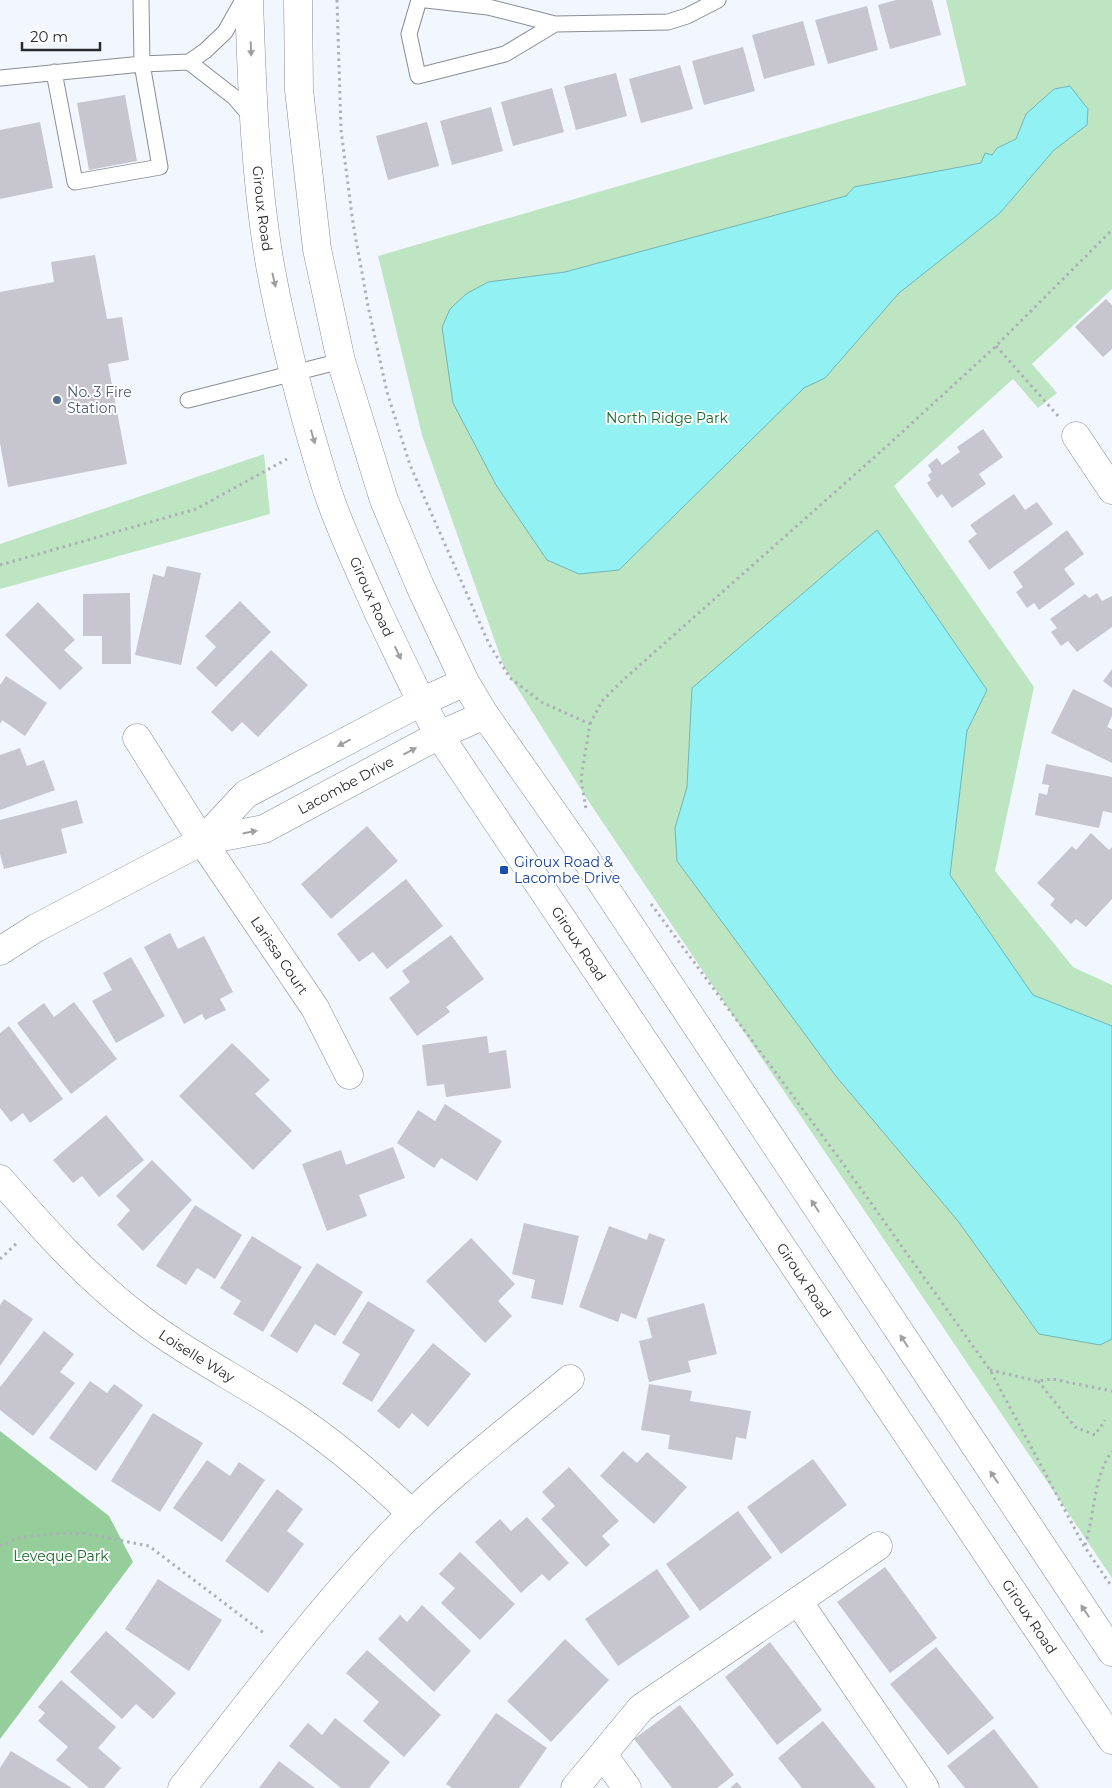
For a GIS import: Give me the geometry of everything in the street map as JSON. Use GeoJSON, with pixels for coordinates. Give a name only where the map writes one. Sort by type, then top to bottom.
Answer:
{"type":"FeatureCollection","features":[{"type":"Feature","properties":{"kind":"main road","name":"Giroux Road"},"geometry":{"type":"LineString","coordinates":[[250,0],[253,120],[270,265],[294,374],[327,490],[342,529],[421,702],[439,735],[1112,1740]]}},
{"type":"Feature","properties":{"kind":"main road"},"geometry":{"type":"LineString","coordinates":[[298,0],[299,90],[317,249],[341,361],[384,500],[420,586],[465,682],[485,715],[586,859],[1112,1652]]}},
{"type":"Feature","properties":{"kind":"main road"},"geometry":{"type":"LineString","coordinates":[[1076,436],[1112,490]]}},
{"type":"Feature","properties":{"kind":"main road","name":"Lacombe Drive"},"geometry":{"type":"LineString","coordinates":[[202,841],[246,794],[421,702],[465,682]]}},
{"type":"Feature","properties":{"kind":"main road","name":"Lacombe Drive"},"geometry":{"type":"LineString","coordinates":[[0,951],[36,928],[202,841],[264,829],[439,735],[485,715]]}},
{"type":"Feature","properties":{"kind":"main road"},"geometry":{"type":"LineString","coordinates":[[138,738],[202,841]]}},
{"type":"Feature","properties":{"kind":"main road","name":"Larissa Court"},"geometry":{"type":"LineString","coordinates":[[202,841],[315,1008],[349,1075]]}},
{"type":"Feature","properties":{"kind":"main road","name":"Loiselle Way"},"geometry":{"type":"LineString","coordinates":[[0,1179],[66,1252],[134,1314],[187,1351],[304,1423],[373,1477],[412,1514]]}},
{"type":"Feature","properties":{"kind":"main road"},"geometry":{"type":"LineString","coordinates":[[182,1788],[326,1607],[412,1514],[570,1379]]}},
{"type":"Feature","properties":{"kind":"main road"},"geometry":{"type":"LineString","coordinates":[[575,1788],[641,1708],[878,1546]]}},
{"type":"Feature","properties":{"kind":"main road"},"geometry":{"type":"LineString","coordinates":[[798,1601],[924,1788]]}},
{"type":"Feature","properties":{"kind":"main road"},"geometry":{"type":"LineString","coordinates":[[603,1755],[628,1788]]}},
{"type":"Feature","properties":{"kind":"lane"},"geometry":{"type":"LineString","coordinates":[[54,72],[75,182],[160,167],[142,64],[141,0]]}},
{"type":"Feature","properties":{"kind":"lane"},"geometry":{"type":"LineString","coordinates":[[0,78],[142,64],[189,62],[205,51],[225,32],[243,0]]}},
{"type":"Feature","properties":{"kind":"lane"},"geometry":{"type":"LineString","coordinates":[[419,0],[409,34],[418,76],[505,54],[555,24]]}},
{"type":"Feature","properties":{"kind":"lane"},"geometry":{"type":"LineString","coordinates":[[426,0],[488,8],[555,24],[668,22],[687,16],[718,0]]}},
{"type":"Feature","properties":{"kind":"lane"},"geometry":{"type":"LineString","coordinates":[[189,62],[234,97],[253,120]]}},
{"type":"Feature","properties":{"kind":"lane"},"geometry":{"type":"LineString","coordinates":[[188,400],[341,361]]}},
{"type":"Feature","properties":{"kind":"path"},"geometry":{"type":"LineString","coordinates":[[337,0],[341,130],[353,223],[368,306],[385,382],[410,465],[489,644],[510,678],[543,703],[590,724]]}},
{"type":"Feature","properties":{"kind":"path"},"geometry":{"type":"LineString","coordinates":[[588,812],[584,804],[581,779],[590,724],[602,701],[996,346],[1112,230]]}},
{"type":"Feature","properties":{"kind":"path"},"geometry":{"type":"LineString","coordinates":[[996,346],[1076,436]]}},
{"type":"Feature","properties":{"kind":"path"},"geometry":{"type":"LineString","coordinates":[[0,565],[196,509],[287,459]]}},
{"type":"Feature","properties":{"kind":"path"},"geometry":{"type":"LineString","coordinates":[[648,899],[841,1161],[990,1370],[1084,1546],[1112,1587]]}},
{"type":"Feature","properties":{"kind":"path"},"geometry":{"type":"LineString","coordinates":[[0,1259],[17,1243]]}},
{"type":"Feature","properties":{"kind":"path"},"geometry":{"type":"LineString","coordinates":[[990,1370],[1037,1381],[1052,1379],[1112,1391]]}},
{"type":"Feature","properties":{"kind":"path"},"geometry":{"type":"LineString","coordinates":[[1037,1381],[1075,1427],[1095,1435],[1105,1420]]}},
{"type":"Feature","properties":{"kind":"path"},"geometry":{"type":"LineString","coordinates":[[1084,1546],[1092,1524],[1097,1484],[1112,1451]]}},
{"type":"Feature","properties":{"kind":"path"},"geometry":{"type":"LineString","coordinates":[[0,1546],[18,1538],[49,1534],[83,1533],[149,1546],[265,1634]]}},
{"type":"Feature","properties":{"kind":"green space","name":"North Ridge Park"},"geometry":{"type":"Polygon","coordinates":[[[946,0],[1112,0],[1112,289],[1032,364],[1057,393],[1038,408],[1013,379],[894,486],[1034,687],[995,871],[1073,967],[1112,985],[1112,1578],[587,799],[504,667],[422,435],[378,256],[966,85],[946,0]]]}},
{"type":"Feature","properties":{"kind":"green space"},"geometry":{"type":"Polygon","coordinates":[[[264,454],[270,514],[0,589],[0,544],[264,454]]]}},
{"type":"Feature","properties":{"kind":"green space","name":"Leveque Park"},"geometry":{"type":"Polygon","coordinates":[[[0,1431],[109,1516],[133,1562],[0,1739],[0,1431]]]}},
{"type":"Feature","properties":{"kind":"water"},"geometry":{"type":"Polygon","coordinates":[[[1070,86],[1088,109],[1087,125],[1054,150],[1000,213],[899,293],[825,378],[804,388],[619,570],[579,574],[547,560],[496,485],[453,403],[442,327],[450,309],[466,294],[488,282],[565,272],[846,196],[854,187],[981,163],[985,153],[992,155],[997,148],[1016,139],[1026,114],[1054,89],[1070,86]]]}},
{"type":"Feature","properties":{"kind":"water"},"geometry":{"type":"Polygon","coordinates":[[[877,530],[987,690],[967,731],[950,875],[1033,995],[1112,1026],[1112,1339],[1100,1345],[1039,1334],[958,1221],[835,1075],[677,861],[675,828],[687,787],[692,688],[877,530]]]}},
{"type":"Feature","properties":{"kind":"building"},"geometry":{"type":"Polygon","coordinates":[[[896,0],[932,0],[941,35],[890,49],[878,5],[896,0]]]}},
{"type":"Feature","properties":{"kind":"building"},"geometry":{"type":"Polygon","coordinates":[[[867,6],[878,50],[828,64],[815,20],[867,6]]]}},
{"type":"Feature","properties":{"kind":"building"},"geometry":{"type":"Polygon","coordinates":[[[803,21],[815,65],[764,79],[752,35],[803,21]]]}},
{"type":"Feature","properties":{"kind":"building"},"geometry":{"type":"Polygon","coordinates":[[[743,47],[755,91],[704,105],[692,61],[743,47]]]}},
{"type":"Feature","properties":{"kind":"building"},"geometry":{"type":"Polygon","coordinates":[[[680,65],[693,109],[641,123],[629,79],[680,65]]]}},
{"type":"Feature","properties":{"kind":"building"},"geometry":{"type":"Polygon","coordinates":[[[616,73],[627,116],[576,130],[564,86],[616,73]]]}},
{"type":"Feature","properties":{"kind":"building"},"geometry":{"type":"Polygon","coordinates":[[[552,88],[564,132],[513,146],[501,102],[552,88]]]}},
{"type":"Feature","properties":{"kind":"building"},"geometry":{"type":"Polygon","coordinates":[[[125,95],[137,161],[89,170],[77,103],[125,95]]]}},
{"type":"Feature","properties":{"kind":"building"},"geometry":{"type":"Polygon","coordinates":[[[491,107],[503,151],[452,165],[440,121],[491,107]]]}},
{"type":"Feature","properties":{"kind":"building"},"geometry":{"type":"Polygon","coordinates":[[[40,122],[53,188],[0,199],[0,130],[40,122]]]}},
{"type":"Feature","properties":{"kind":"building"},"geometry":{"type":"Polygon","coordinates":[[[427,122],[439,166],[388,180],[376,136],[427,122]]]}},
{"type":"Feature","properties":{"kind":"building","name":"No. 3 Fire Station"},"geometry":{"type":"Polygon","coordinates":[[[95,255],[107,319],[122,317],[129,360],[108,364],[127,464],[8,487],[0,443],[0,292],[54,282],[51,262],[95,255]]]}},
{"type":"Feature","properties":{"kind":"building"},"geometry":{"type":"Polygon","coordinates":[[[1106,299],[1112,305],[1112,349],[1103,357],[1075,327],[1106,299]]]}},
{"type":"Feature","properties":{"kind":"building"},"geometry":{"type":"Polygon","coordinates":[[[983,429],[1003,457],[979,474],[986,484],[952,508],[942,494],[937,498],[927,483],[931,480],[928,475],[932,472],[928,465],[937,458],[942,465],[960,452],[957,447],[983,429]]]}},
{"type":"Feature","properties":{"kind":"building"},"geometry":{"type":"Polygon","coordinates":[[[1014,494],[1025,510],[1037,502],[1053,524],[989,570],[968,541],[977,534],[970,525],[1014,494]]]}},
{"type":"Feature","properties":{"kind":"building"},"geometry":{"type":"Polygon","coordinates":[[[1067,530],[1084,554],[1064,569],[1075,584],[1039,610],[1034,603],[1027,608],[1016,592],[1023,587],[1013,572],[1067,530]]]}},
{"type":"Feature","properties":{"kind":"building"},"geometry":{"type":"Polygon","coordinates":[[[167,566],[201,573],[181,665],[135,655],[153,574],[164,577],[167,566]]]}},
{"type":"Feature","properties":{"kind":"building"},"geometry":{"type":"Polygon","coordinates":[[[130,593],[131,664],[102,664],[102,636],[83,636],[83,594],[130,593]]]}},
{"type":"Feature","properties":{"kind":"building"},"geometry":{"type":"Polygon","coordinates":[[[1097,593],[1102,601],[1112,596],[1112,627],[1077,652],[1068,641],[1061,646],[1051,632],[1057,628],[1050,619],[1085,594],[1089,598],[1097,593]]]}},
{"type":"Feature","properties":{"kind":"building"},"geometry":{"type":"Polygon","coordinates":[[[240,601],[271,632],[216,687],[196,668],[216,647],[205,636],[240,601]]]}},
{"type":"Feature","properties":{"kind":"building"},"geometry":{"type":"Polygon","coordinates":[[[38,602],[75,640],[64,650],[83,668],[60,690],[5,635],[38,602]]]}},
{"type":"Feature","properties":{"kind":"building"},"geometry":{"type":"Polygon","coordinates":[[[271,650],[308,685],[258,737],[242,722],[232,732],[211,712],[271,650]]]}},
{"type":"Feature","properties":{"kind":"building"},"geometry":{"type":"Polygon","coordinates":[[[1112,669],[1112,688],[1103,681],[1112,669]]]}},
{"type":"Feature","properties":{"kind":"building"},"geometry":{"type":"Polygon","coordinates":[[[6,676],[47,703],[25,736],[2,720],[0,724],[0,685],[6,676]]]}},
{"type":"Feature","properties":{"kind":"building"},"geometry":{"type":"Polygon","coordinates":[[[1073,689],[1112,708],[1112,716],[1107,727],[1112,729],[1112,763],[1051,733],[1073,689]]]}},
{"type":"Feature","properties":{"kind":"building"},"geometry":{"type":"Polygon","coordinates":[[[20,748],[27,766],[44,760],[55,790],[0,810],[0,755],[20,748]]]}},
{"type":"Feature","properties":{"kind":"building"},"geometry":{"type":"Polygon","coordinates":[[[1046,764],[1112,777],[1112,813],[1103,811],[1099,828],[1035,815],[1039,793],[1047,795],[1049,785],[1042,784],[1046,764]]]}},
{"type":"Feature","properties":{"kind":"building"},"geometry":{"type":"Polygon","coordinates":[[[77,800],[83,823],[61,829],[67,853],[4,869],[0,854],[0,820],[77,800]]]}},
{"type":"Feature","properties":{"kind":"building"},"geometry":{"type":"Polygon","coordinates":[[[367,826],[398,861],[331,919],[301,884],[367,826]]]}},
{"type":"Feature","properties":{"kind":"building"},"geometry":{"type":"Polygon","coordinates":[[[1091,833],[1109,850],[1112,847],[1112,899],[1086,927],[1076,919],[1071,924],[1050,905],[1055,899],[1037,883],[1072,846],[1076,850],[1091,833]]]}},
{"type":"Feature","properties":{"kind":"building"},"geometry":{"type":"Polygon","coordinates":[[[406,879],[443,926],[387,969],[373,952],[359,962],[337,934],[406,879]]]}},
{"type":"Feature","properties":{"kind":"building"},"geometry":{"type":"Polygon","coordinates":[[[170,933],[178,949],[204,936],[233,992],[220,999],[226,1010],[205,1020],[202,1014],[184,1024],[144,947],[170,933]]]}},
{"type":"Feature","properties":{"kind":"building"},"geometry":{"type":"Polygon","coordinates":[[[451,935],[484,979],[446,1007],[450,1012],[417,1036],[389,998],[410,982],[402,971],[451,935]]]}},
{"type":"Feature","properties":{"kind":"building"},"geometry":{"type":"Polygon","coordinates":[[[131,957],[165,1016],[116,1043],[92,1001],[112,990],[103,973],[131,957]]]}},
{"type":"Feature","properties":{"kind":"building"},"geometry":{"type":"Polygon","coordinates":[[[74,1002],[117,1059],[71,1094],[17,1023],[44,1003],[54,1017],[74,1002]]]}},
{"type":"Feature","properties":{"kind":"building"},"geometry":{"type":"Polygon","coordinates":[[[9,1026],[63,1099],[30,1123],[23,1113],[11,1122],[0,1108],[0,1033],[9,1026]]]}},
{"type":"Feature","properties":{"kind":"building"},"geometry":{"type":"Polygon","coordinates":[[[487,1036],[489,1053],[506,1050],[511,1088],[446,1097],[444,1084],[427,1086],[422,1045],[487,1036]]]}},
{"type":"Feature","properties":{"kind":"building"},"geometry":{"type":"Polygon","coordinates":[[[232,1043],[270,1080],[255,1094],[292,1131],[253,1170],[179,1096],[232,1043]]]}},
{"type":"Feature","properties":{"kind":"building"},"geometry":{"type":"Polygon","coordinates":[[[445,1104],[502,1141],[477,1181],[441,1158],[434,1168],[397,1143],[418,1110],[435,1121],[445,1104]]]}},
{"type":"Feature","properties":{"kind":"building"},"geometry":{"type":"Polygon","coordinates":[[[106,1115],[144,1160],[99,1197],[82,1176],[73,1183],[53,1160],[106,1115]]]}},
{"type":"Feature","properties":{"kind":"building"},"geometry":{"type":"Polygon","coordinates":[[[393,1147],[405,1178],[359,1195],[367,1216],[327,1231],[302,1164],[341,1150],[346,1165],[393,1147]]]}},
{"type":"Feature","properties":{"kind":"building"},"geometry":{"type":"Polygon","coordinates":[[[152,1160],[192,1200],[143,1251],[117,1225],[130,1210],[116,1196],[152,1160]]]}},
{"type":"Feature","properties":{"kind":"building"},"geometry":{"type":"Polygon","coordinates":[[[195,1205],[242,1235],[215,1279],[197,1268],[186,1285],[156,1266],[195,1205]]]}},
{"type":"Feature","properties":{"kind":"building"},"geometry":{"type":"Polygon","coordinates":[[[524,1223],[579,1236],[563,1305],[531,1298],[535,1280],[512,1274],[524,1223]]]}},
{"type":"Feature","properties":{"kind":"building"},"geometry":{"type":"Polygon","coordinates":[[[609,1226],[647,1240],[649,1233],[665,1239],[636,1319],[621,1313],[618,1322],[579,1307],[609,1226]]]}},
{"type":"Feature","properties":{"kind":"building"},"geometry":{"type":"Polygon","coordinates":[[[252,1236],[302,1267],[263,1332],[233,1314],[241,1301],[220,1288],[252,1236]]]}},
{"type":"Feature","properties":{"kind":"building"},"geometry":{"type":"Polygon","coordinates":[[[471,1238],[515,1284],[498,1301],[512,1316],[485,1343],[426,1281],[471,1238]]]}},
{"type":"Feature","properties":{"kind":"building"},"geometry":{"type":"Polygon","coordinates":[[[317,1263],[363,1292],[335,1336],[315,1324],[297,1353],[270,1336],[317,1263]]]}},
{"type":"Feature","properties":{"kind":"building"},"geometry":{"type":"Polygon","coordinates":[[[4,1299],[33,1319],[0,1366],[0,1305],[4,1299]]]}},
{"type":"Feature","properties":{"kind":"building"},"geometry":{"type":"Polygon","coordinates":[[[368,1301],[415,1330],[372,1402],[342,1384],[360,1354],[342,1343],[368,1301]]]}},
{"type":"Feature","properties":{"kind":"building"},"geometry":{"type":"Polygon","coordinates":[[[704,1303],[717,1354],[688,1361],[691,1372],[649,1382],[639,1341],[652,1338],[647,1318],[704,1303]]]}},
{"type":"Feature","properties":{"kind":"building"},"geometry":{"type":"Polygon","coordinates":[[[44,1331],[74,1354],[60,1372],[75,1383],[33,1436],[0,1410],[0,1387],[44,1331]]]}},
{"type":"Feature","properties":{"kind":"building"},"geometry":{"type":"Polygon","coordinates":[[[433,1343],[471,1374],[428,1427],[412,1413],[399,1429],[377,1411],[433,1343]]]}},
{"type":"Feature","properties":{"kind":"building"},"geometry":{"type":"Polygon","coordinates":[[[90,1381],[107,1393],[114,1384],[143,1405],[96,1471],[49,1438],[90,1381]]]}},
{"type":"Feature","properties":{"kind":"building"},"geometry":{"type":"Polygon","coordinates":[[[649,1384],[692,1391],[690,1401],[751,1411],[746,1439],[736,1437],[732,1460],[668,1449],[670,1435],[641,1430],[649,1384]]]}},
{"type":"Feature","properties":{"kind":"building"},"geometry":{"type":"Polygon","coordinates":[[[153,1413],[203,1443],[160,1512],[111,1481],[153,1413]]]}},
{"type":"Feature","properties":{"kind":"building"},"geometry":{"type":"Polygon","coordinates":[[[623,1451],[637,1463],[647,1452],[687,1487],[654,1524],[600,1476],[623,1451]]]}},
{"type":"Feature","properties":{"kind":"building"},"geometry":{"type":"Polygon","coordinates":[[[813,1459],[847,1505],[781,1554],[747,1507],[813,1459]]]}},
{"type":"Feature","properties":{"kind":"building"},"geometry":{"type":"Polygon","coordinates":[[[207,1460],[230,1476],[239,1462],[265,1480],[222,1542],[173,1508],[207,1460]]]}},
{"type":"Feature","properties":{"kind":"building"},"geometry":{"type":"Polygon","coordinates":[[[569,1467],[619,1521],[602,1536],[610,1545],[586,1567],[541,1519],[555,1506],[542,1492],[569,1467]]]}},
{"type":"Feature","properties":{"kind":"building"},"geometry":{"type":"Polygon","coordinates":[[[277,1489],[303,1509],[287,1531],[304,1544],[268,1593],[225,1561],[277,1489]]]}},
{"type":"Feature","properties":{"kind":"building"},"geometry":{"type":"Polygon","coordinates":[[[738,1511],[772,1558],[700,1611],[666,1564],[738,1511]]]}},
{"type":"Feature","properties":{"kind":"building"},"geometry":{"type":"Polygon","coordinates":[[[527,1517],[569,1563],[549,1581],[542,1574],[521,1593],[475,1542],[500,1519],[511,1531],[527,1517]]]}},
{"type":"Feature","properties":{"kind":"building"},"geometry":{"type":"Polygon","coordinates":[[[460,1552],[515,1604],[480,1640],[441,1603],[455,1588],[439,1574],[460,1552]]]}},
{"type":"Feature","properties":{"kind":"building"},"geometry":{"type":"Polygon","coordinates":[[[885,1567],[937,1638],[890,1673],[837,1602],[885,1567]]]}},
{"type":"Feature","properties":{"kind":"building"},"geometry":{"type":"Polygon","coordinates":[[[657,1569],[690,1617],[618,1666],[585,1619],[657,1569]]]}},
{"type":"Feature","properties":{"kind":"building"},"geometry":{"type":"Polygon","coordinates":[[[158,1579],[222,1620],[189,1671],[125,1629],[158,1579]]]}},
{"type":"Feature","properties":{"kind":"building"},"geometry":{"type":"Polygon","coordinates":[[[422,1605],[471,1651],[434,1692],[378,1639],[400,1615],[407,1622],[422,1605]]]}},
{"type":"Feature","properties":{"kind":"building"},"geometry":{"type":"Polygon","coordinates":[[[106,1631],[176,1693],[153,1719],[136,1704],[122,1719],[70,1672],[106,1631]]]}},
{"type":"Feature","properties":{"kind":"building"},"geometry":{"type":"Polygon","coordinates":[[[565,1639],[609,1680],[551,1742],[507,1701],[565,1639]]]}},
{"type":"Feature","properties":{"kind":"building"},"geometry":{"type":"Polygon","coordinates":[[[770,1642],[822,1710],[777,1745],[725,1677],[770,1642]]]}},
{"type":"Feature","properties":{"kind":"building"},"geometry":{"type":"Polygon","coordinates":[[[936,1647],[994,1718],[948,1755],[890,1684],[936,1647]]]}},
{"type":"Feature","properties":{"kind":"building"},"geometry":{"type":"Polygon","coordinates":[[[367,1650],[441,1715],[404,1757],[363,1721],[379,1702],[346,1673],[367,1650]]]}},
{"type":"Feature","properties":{"kind":"building"},"geometry":{"type":"Polygon","coordinates":[[[61,1680],[116,1727],[98,1748],[121,1768],[104,1788],[89,1788],[56,1760],[68,1747],[38,1721],[45,1713],[38,1707],[61,1680]]]}},
{"type":"Feature","properties":{"kind":"building"},"geometry":{"type":"Polygon","coordinates":[[[680,1705],[734,1775],[717,1788],[672,1788],[634,1739],[680,1705]]]}},
{"type":"Feature","properties":{"kind":"building"},"geometry":{"type":"Polygon","coordinates":[[[496,1713],[547,1748],[519,1788],[452,1788],[446,1784],[496,1713]]]}},
{"type":"Feature","properties":{"kind":"building"},"geometry":{"type":"Polygon","coordinates":[[[335,1718],[390,1762],[369,1788],[341,1788],[289,1746],[308,1723],[322,1735],[335,1718]]]}},
{"type":"Feature","properties":{"kind":"building"},"geometry":{"type":"Polygon","coordinates":[[[823,1721],[876,1788],[802,1788],[778,1758],[823,1721]]]}},
{"type":"Feature","properties":{"kind":"building"},"geometry":{"type":"Polygon","coordinates":[[[994,1729],[1039,1788],[965,1788],[947,1766],[994,1729]]]}},
{"type":"Feature","properties":{"kind":"building"},"geometry":{"type":"Polygon","coordinates":[[[11,1751],[72,1788],[0,1788],[0,1768],[11,1751]]]}},
{"type":"Feature","properties":{"kind":"building"},"geometry":{"type":"Polygon","coordinates":[[[279,1761],[315,1788],[259,1788],[279,1761]]]}},
{"type":"Feature","properties":{"kind":"building"},"geometry":{"type":"Polygon","coordinates":[[[737,1782],[742,1788],[730,1788],[737,1782]]]}},
{"type":"Feature","properties":{"kind":"place","name":"No. 3 Fire Station"},"geometry":{"type":"Point","coordinates":[57,400]}},
{"type":"Feature","properties":{"kind":"place","name":"Giroux Road & Lacombe Drive"},"geometry":{"type":"Point","coordinates":[504,870]}}]}
